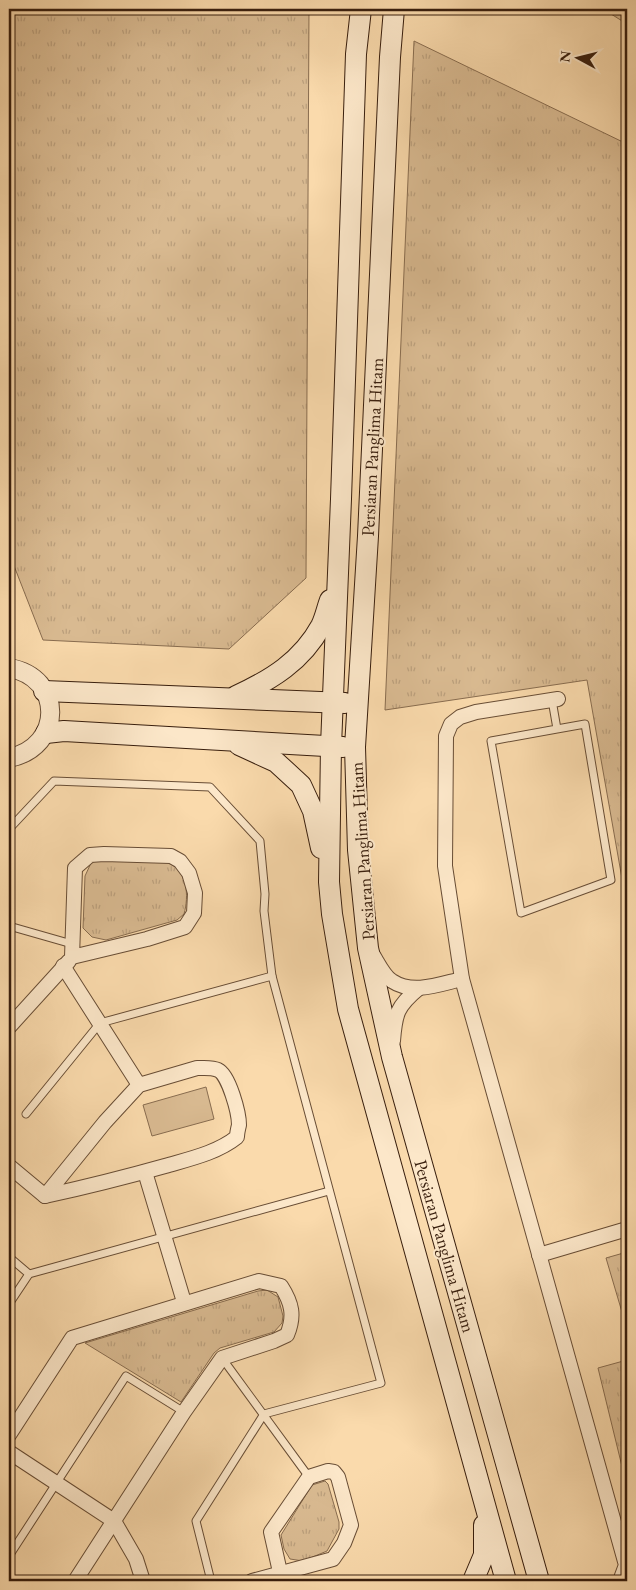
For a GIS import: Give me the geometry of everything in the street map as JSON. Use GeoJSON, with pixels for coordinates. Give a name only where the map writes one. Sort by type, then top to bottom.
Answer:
{"type":"FeatureCollection","features":[{"type":"Feature","properties":{"kind":"main road","name":"Persiaran Panglima Hitam"},"geometry":{"type":"LineString","coordinates":[[360,9],[356,54],[331,746],[329,882],[332,914],[348,1009],[506,1581]]}},
{"type":"Feature","properties":{"kind":"main road","name":"Persiaran Panglima Hitam"},"geometry":{"type":"LineString","coordinates":[[394,9],[390,56],[368,536],[355,747],[358,850],[368,948],[392,1057],[539,1581]]}},
{"type":"Feature","properties":{"kind":"main road"},"geometry":{"type":"LineString","coordinates":[[231,698],[265,682],[285,669],[303,653],[321,625],[337,578]]}},
{"type":"Feature","properties":{"kind":"main road"},"geometry":{"type":"LineString","coordinates":[[44,691],[357,704]]}},
{"type":"Feature","properties":{"kind":"main road"},"geometry":{"type":"LineString","coordinates":[[46,733],[64,731],[355,747]]}},
{"type":"Feature","properties":{"kind":"main road"},"geometry":{"type":"LineString","coordinates":[[228,740],[276,762],[301,785],[314,811],[329,882]]}},
{"type":"Feature","properties":{"kind":"main road"},"geometry":{"type":"LineString","coordinates":[[473,1581],[484,1555],[484,1501]]}},
{"type":"Feature","properties":{"kind":"street"},"geometry":{"type":"LineString","coordinates":[[9,668],[24,672],[36,680],[50,704],[50,719],[46,733],[37,746],[24,754],[9,758]]}},
{"type":"Feature","properties":{"kind":"street"},"geometry":{"type":"LineString","coordinates":[[555,699],[476,712],[460,717],[452,724],[446,736],[444,866],[462,979],[626,1565],[620,1581]]}},
{"type":"Feature","properties":{"kind":"street"},"geometry":{"type":"LineString","coordinates":[[9,1027],[69,956],[148,939],[185,928],[194,913],[194,893],[189,873],[180,860],[171,856],[90,855],[75,868],[69,956],[100,1023],[139,1085]]}},
{"type":"Feature","properties":{"kind":"street"},"geometry":{"type":"LineString","coordinates":[[368,948],[390,980],[399,984],[419,988],[462,979]]}},
{"type":"Feature","properties":{"kind":"street"},"geometry":{"type":"LineString","coordinates":[[392,1057],[395,1023],[399,1008],[419,988]]}},
{"type":"Feature","properties":{"kind":"street"},"geometry":{"type":"LineString","coordinates":[[197,1068],[218,1070],[224,1074],[228,1082],[239,1124],[237,1137],[226,1146],[146,1172],[45,1196],[139,1085],[197,1068]]}},
{"type":"Feature","properties":{"kind":"street"},"geometry":{"type":"LineString","coordinates":[[80,1154],[77,1168],[78,1178],[84,1184],[95,1185]]}},
{"type":"Feature","properties":{"kind":"street"},"geometry":{"type":"LineString","coordinates":[[9,1166],[45,1196]]}},
{"type":"Feature","properties":{"kind":"street"},"geometry":{"type":"LineString","coordinates":[[146,1172],[184,1302]]}},
{"type":"Feature","properties":{"kind":"street"},"geometry":{"type":"LineString","coordinates":[[539,1255],[627,1229]]}},
{"type":"Feature","properties":{"kind":"street"},"geometry":{"type":"LineString","coordinates":[[9,1435],[72,1338],[184,1302],[259,1281],[281,1286],[290,1303],[292,1323],[288,1335],[222,1358],[184,1412],[75,1581]]}},
{"type":"Feature","properties":{"kind":"street"},"geometry":{"type":"LineString","coordinates":[[9,1452],[114,1521],[136,1559],[143,1581]]}},
{"type":"Feature","properties":{"kind":"street"},"geometry":{"type":"LineString","coordinates":[[252,1581],[334,1558],[344,1543],[351,1525],[338,1477],[334,1472],[328,1471],[309,1477],[271,1532],[280,1572]]}},
{"type":"Feature","properties":{"kind":"lane"},"geometry":{"type":"LineString","coordinates":[[555,699],[556,729]]}},
{"type":"Feature","properties":{"kind":"lane"},"geometry":{"type":"LineString","coordinates":[[585,724],[611,880],[521,913],[491,741],[556,729],[585,724]]}},
{"type":"Feature","properties":{"kind":"lane"},"geometry":{"type":"LineString","coordinates":[[9,829],[54,781],[210,788],[260,841],[265,894],[264,910],[272,976],[381,1383],[264,1414],[196,1521],[211,1581]]}},
{"type":"Feature","properties":{"kind":"lane"},"geometry":{"type":"LineString","coordinates":[[9,926],[69,956]]}},
{"type":"Feature","properties":{"kind":"lane"},"geometry":{"type":"LineString","coordinates":[[26,1114],[100,1023],[272,976]]}},
{"type":"Feature","properties":{"kind":"lane"},"geometry":{"type":"LineString","coordinates":[[9,1304],[29,1274],[329,1191]]}},
{"type":"Feature","properties":{"kind":"lane"},"geometry":{"type":"LineString","coordinates":[[9,1257],[29,1274]]}},
{"type":"Feature","properties":{"kind":"lane"},"geometry":{"type":"LineString","coordinates":[[222,1358],[309,1477]]}},
{"type":"Feature","properties":{"kind":"lane"},"geometry":{"type":"LineString","coordinates":[[9,1556],[126,1376],[184,1412]]}},
{"type":"Feature","properties":{"kind":"green space"},"geometry":{"type":"Polygon","coordinates":[[[9,9],[309,9],[306,578],[229,649],[43,640],[9,553],[9,9]]]}},
{"type":"Feature","properties":{"kind":"green space"},"geometry":{"type":"Polygon","coordinates":[[[603,9],[627,9],[627,24],[603,9]]]}},
{"type":"Feature","properties":{"kind":"green space"},"geometry":{"type":"Polygon","coordinates":[[[414,41],[627,144],[627,907],[587,680],[385,710],[414,41]]]}},
{"type":"Feature","properties":{"kind":"green space"},"geometry":{"type":"Polygon","coordinates":[[[100,859],[155,860],[167,862],[174,866],[179,871],[185,885],[186,907],[184,914],[177,920],[106,940],[92,937],[83,928],[85,876],[91,863],[100,859]]]}},
{"type":"Feature","properties":{"kind":"green space"},"geometry":{"type":"Polygon","coordinates":[[[206,1087],[214,1119],[152,1136],[143,1105],[206,1087]]]}},
{"type":"Feature","properties":{"kind":"green space"},"geometry":{"type":"Polygon","coordinates":[[[627,1252],[627,1329],[606,1258],[627,1252]]]}},
{"type":"Feature","properties":{"kind":"green space"},"geometry":{"type":"Polygon","coordinates":[[[267,1290],[278,1297],[283,1316],[282,1323],[274,1332],[220,1348],[214,1353],[181,1402],[85,1343],[258,1291],[267,1290]]]}},
{"type":"Feature","properties":{"kind":"green space"},"geometry":{"type":"Polygon","coordinates":[[[627,1360],[627,1487],[598,1368],[627,1360]]]}},
{"type":"Feature","properties":{"kind":"green space"},"geometry":{"type":"Polygon","coordinates":[[[325,1481],[328,1484],[339,1522],[339,1529],[327,1551],[303,1561],[290,1559],[284,1549],[281,1535],[312,1485],[325,1481]]]}}]}
